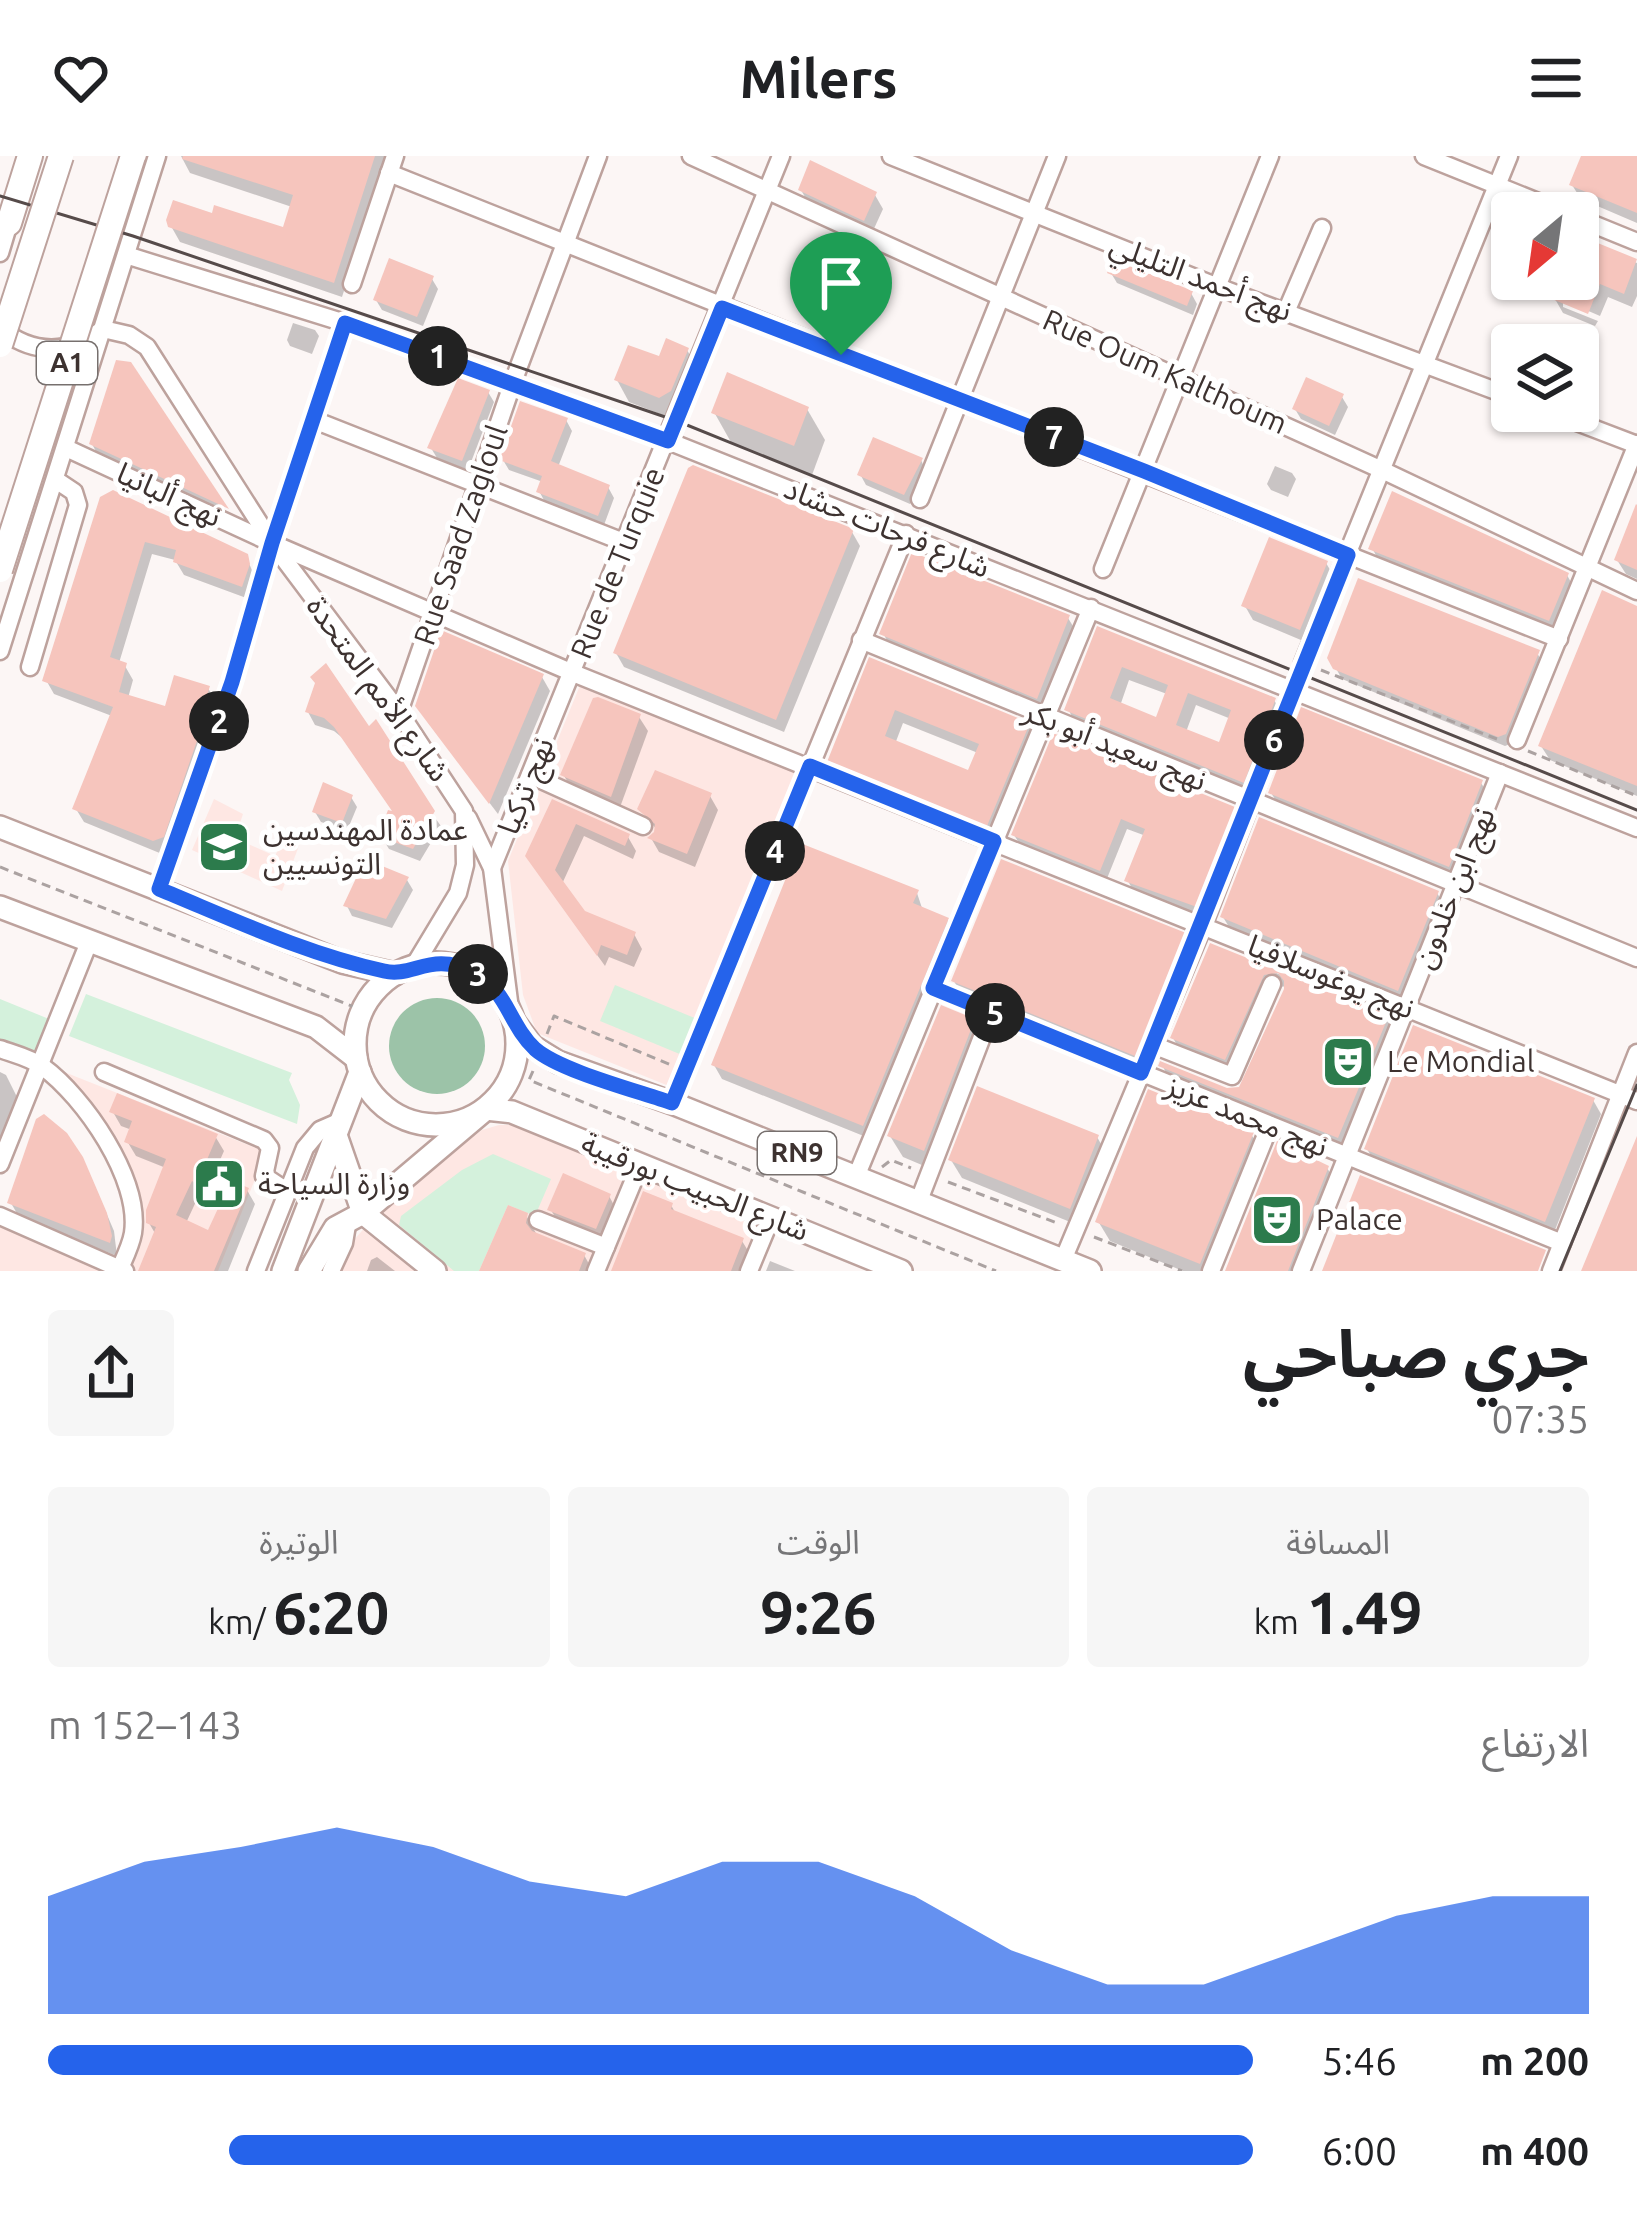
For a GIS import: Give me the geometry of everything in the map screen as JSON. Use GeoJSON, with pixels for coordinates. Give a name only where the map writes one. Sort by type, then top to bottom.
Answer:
{"type":"FeatureCollection","features":[{"type":"Feature","properties":{"kind":"highway"},"geometry":{"type":"LineString","coordinates":[[5,222],[30,156]]}},
{"type":"Feature","properties":{"kind":"highway","name":"A1"},"geometry":{"type":"LineString","coordinates":[[0,345],[61,156]]}},
{"type":"Feature","properties":{"kind":"highway","name":"A1"},"geometry":{"type":"LineString","coordinates":[[0,570],[133,156]]}},
{"type":"Feature","properties":{"kind":"main road","name":"RN9"},"geometry":{"type":"LineString","coordinates":[[0,827],[343,962],[405,970],[446,963],[477,974],[501,995],[532,1046],[545,1056],[1090,1271]]}},
{"type":"Feature","properties":{"kind":"main road","name":"RN9"},"geometry":{"type":"LineString","coordinates":[[0,907],[316,1027],[358,1065],[387,1108],[414,1122],[444,1125],[486,1109]]}},
{"type":"Feature","properties":{"kind":"main road"},"geometry":{"type":"LineString","coordinates":[[283,1271],[340,1129],[358,1065],[357,1025],[362,1010],[371,995],[405,970]]}},
{"type":"Feature","properties":{"kind":"main road"},"geometry":{"type":"LineString","coordinates":[[309,1271],[334,1228],[356,1216],[486,1109],[510,1079],[516,1063],[512,1016]]}},
{"type":"Feature","properties":{"kind":"main road","name":"شارع الحبيب بورقيبة"},"geometry":{"type":"LineString","coordinates":[[486,1109],[512,1112],[901,1271]]}},
{"type":"Feature","properties":{"kind":"main road"},"geometry":{"type":"LineString","coordinates":[[340,1129],[356,1216],[435,1271]]}},
{"type":"Feature","properties":{"kind":"street"},"geometry":{"type":"LineString","coordinates":[[0,651],[157,156]]}},
{"type":"Feature","properties":{"kind":"street","name":"Rue Saad Zagloul"},"geometry":{"type":"LineString","coordinates":[[399,712],[513,382],[598,156]]}},
{"type":"Feature","properties":{"kind":"street","name":"Rue Oum Kalthoum"},"geometry":{"type":"LineString","coordinates":[[691,156],[1637,591]]}},
{"type":"Feature","properties":{"kind":"street","name":"Rue de Turquie"},"geometry":{"type":"LineString","coordinates":[[560,703],[781,156]]}},
{"type":"Feature","properties":{"kind":"street","name":"نهج أحمد التليلي"},"geometry":{"type":"LineString","coordinates":[[891,156],[1491,389]]}},
{"type":"Feature","properties":{"kind":"street"},"geometry":{"type":"LineString","coordinates":[[920,499],[1058,156]]}},
{"type":"Feature","properties":{"kind":"street"},"geometry":{"type":"LineString","coordinates":[[1103,569],[1270,156]]}},
{"type":"Feature","properties":{"kind":"street"},"geometry":{"type":"LineString","coordinates":[[1424,156],[1514,192]]}},
{"type":"Feature","properties":{"kind":"street"},"geometry":{"type":"LineString","coordinates":[[1304,663],[1509,156]]}},
{"type":"Feature","properties":{"kind":"street"},"geometry":{"type":"LineString","coordinates":[[352,284],[392,164],[722,308],[1144,471],[1559,639]]}},
{"type":"Feature","properties":{"kind":"street"},"geometry":{"type":"LineString","coordinates":[[0,254],[5,222]]}},
{"type":"Feature","properties":{"kind":"street"},"geometry":{"type":"LineString","coordinates":[[1599,227],[1637,242]]}},
{"type":"Feature","properties":{"kind":"street"},"geometry":{"type":"LineString","coordinates":[[1286,312],[1322,228]]}},
{"type":"Feature","properties":{"kind":"street","name":"شارع فرحات حشاد"},"geometry":{"type":"LineString","coordinates":[[126,255],[345,323],[513,382],[906,534],[1089,612],[1637,828]]}},
{"type":"Feature","properties":{"kind":"street"},"geometry":{"type":"LineString","coordinates":[[159,889],[232,682],[345,323]]}},
{"type":"Feature","properties":{"kind":"street"},"geometry":{"type":"LineString","coordinates":[[0,328],[24,344],[56,350],[86,341],[103,329]]}},
{"type":"Feature","properties":{"kind":"street","name":"شارع الأمم المتحدة"},"geometry":{"type":"LineString","coordinates":[[103,329],[129,335],[147,347],[272,543],[399,712],[464,811],[465,865],[458,893],[405,970]]}},
{"type":"Feature","properties":{"kind":"street"},"geometry":{"type":"LineString","coordinates":[[314,420],[626,543]]}},
{"type":"Feature","properties":{"kind":"street"},"geometry":{"type":"LineString","coordinates":[[1517,740],[1637,444],[1599,430]]}},
{"type":"Feature","properties":{"kind":"street","name":"نهج ألبانيا"},"geometry":{"type":"LineString","coordinates":[[66,448],[272,543],[435,611]]}},
{"type":"Feature","properties":{"kind":"street"},"geometry":{"type":"LineString","coordinates":[[30,667],[78,505],[74,492],[56,480]]}},
{"type":"Feature","properties":{"kind":"street"},"geometry":{"type":"LineString","coordinates":[[672,1103],[906,534]]}},
{"type":"Feature","properties":{"kind":"street","name":"نهج يوغوسلافيا"},"geometry":{"type":"LineString","coordinates":[[435,611],[573,673],[1629,1098]]}},
{"type":"Feature","properties":{"kind":"street"},"geometry":{"type":"LineString","coordinates":[[856,1177],[1089,612]]}},
{"type":"Feature","properties":{"kind":"street","name":"نهج سعيد أبو بكر"},"geometry":{"type":"LineString","coordinates":[[861,640],[1637,958]]}},
{"type":"Feature","properties":{"kind":"street"},"geometry":{"type":"LineString","coordinates":[[1063,1260],[1203,926],[1294,690]]}},
{"type":"Feature","properties":{"kind":"street","name":"نهج تركيا"},"geometry":{"type":"LineString","coordinates":[[492,868],[560,703]]}},
{"type":"Feature","properties":{"kind":"street","name":"نهج ابن خلدون"},"geometry":{"type":"LineString","coordinates":[[1300,1271],[1500,773]]}},
{"type":"Feature","properties":{"kind":"street"},"geometry":{"type":"LineString","coordinates":[[530,775],[643,826]]}},
{"type":"Feature","properties":{"kind":"street"},"geometry":{"type":"LineString","coordinates":[[464,811],[492,868],[512,1016]]}},
{"type":"Feature","properties":{"kind":"street"},"geometry":{"type":"LineString","coordinates":[[0,1164],[88,942]]}},
{"type":"Feature","properties":{"kind":"street"},"geometry":{"type":"LineString","coordinates":[[1153,1045],[1232,1076],[1272,984]]}},
{"type":"Feature","properties":{"kind":"street","name":"نهج محمد عزيز"},"geometry":{"type":"LineString","coordinates":[[933,988],[1562,1243]]}},
{"type":"Feature","properties":{"kind":"street"},"geometry":{"type":"LineString","coordinates":[[918,1203],[992,1012]]}},
{"type":"Feature","properties":{"kind":"street"},"geometry":{"type":"LineString","coordinates":[[0,1048],[40,1065],[89,1116],[123,1174],[133,1233],[123,1269],[0,1216]]}},
{"type":"Feature","properties":{"kind":"street"},"geometry":{"type":"LineString","coordinates":[[1551,1271],[1629,1098],[1637,1054]]}},
{"type":"Feature","properties":{"kind":"street"},"geometry":{"type":"LineString","coordinates":[[104,1072],[264,1140],[270,1148],[264,1176],[288,1192]]}},
{"type":"Feature","properties":{"kind":"street"},"geometry":{"type":"LineString","coordinates":[[1211,1271],[1270,1125]]}},
{"type":"Feature","properties":{"kind":"street"},"geometry":{"type":"LineString","coordinates":[[256,1271],[300,1158],[320,1130],[340,1129]]}},
{"type":"Feature","properties":{"kind":"street"},"geometry":{"type":"LineString","coordinates":[[596,1271],[640,1165]]}},
{"type":"Feature","properties":{"kind":"street"},"geometry":{"type":"LineString","coordinates":[[331,1271],[356,1216]]}},
{"type":"Feature","properties":{"kind":"street"},"geometry":{"type":"LineString","coordinates":[[749,1271],[771,1218]]}},
{"type":"Feature","properties":{"kind":"street"},"geometry":{"type":"LineString","coordinates":[[538,1220],[606,1246]]}},
{"type":"Feature","properties":{"kind":"path"},"geometry":{"type":"LineString","coordinates":[[1304,663],[1637,796]]}},
{"type":"Feature","properties":{"kind":"path"},"geometry":{"type":"LineString","coordinates":[[0,867],[362,1010]]}},
{"type":"Feature","properties":{"kind":"shaded area"},"geometry":{"type":"Polygon","coordinates":[[[581,683],[798,772],[669,1086],[537,1033],[523,995],[508,861],[581,683]]]}},
{"type":"Feature","properties":{"kind":"shaded area","name":"عمادة المهندسين التونسيين"},"geometry":{"type":"Polygon","coordinates":[[[214,799],[243,814],[235,838],[275,856],[284,837],[300,843],[282,891],[192,850],[214,799]]]}},
{"type":"Feature","properties":{"kind":"shaded area"},"geometry":{"type":"Polygon","coordinates":[[[615,985],[697,1019],[682,1055],[600,1021],[615,985]]]}},
{"type":"Feature","properties":{"kind":"shaded area"},"geometry":{"type":"Polygon","coordinates":[[[86,994],[292,1073],[289,1080],[300,1105],[297,1124],[69,1036],[86,994]]]}},
{"type":"Feature","properties":{"kind":"shaded area"},"geometry":{"type":"Polygon","coordinates":[[[437,998],[471,1012],[485,1046],[471,1080],[437,1094],[403,1080],[389,1046],[403,1012],[437,998]]]}},
{"type":"Feature","properties":{"kind":"shaded area"},"geometry":{"type":"Polygon","coordinates":[[[0,999],[49,1019],[35,1060],[0,1046],[0,999]]]}},
{"type":"Feature","properties":{"kind":"shaded area"},"geometry":{"type":"Polygon","coordinates":[[[49,1066],[266,1152],[218,1271],[124,1271],[138,1208],[131,1173],[114,1142],[49,1066]]]}},
{"type":"Feature","properties":{"kind":"shaded area"},"geometry":{"type":"Polygon","coordinates":[[[517,1125],[759,1222],[739,1271],[338,1271],[346,1249],[389,1200],[482,1130],[517,1125]]]}},
{"type":"Feature","properties":{"kind":"shaded area"},"geometry":{"type":"Polygon","coordinates":[[[493,1154],[551,1179],[535,1216],[508,1205],[479,1271],[454,1271],[399,1225],[401,1216],[462,1170],[493,1154]]]}},
{"type":"Feature","properties":{"kind":"shaded area"},"geometry":{"type":"Polygon","coordinates":[[[0,1227],[111,1271],[0,1271],[0,1227]]]}},
{"type":"Feature","properties":{"kind":"building"},"geometry":{"type":"Polygon","coordinates":[[[183,156],[375,156],[334,283],[168,227],[173,200],[212,213],[214,205],[283,227],[293,195],[183,156]]]}},
{"type":"Feature","properties":{"kind":"building"},"geometry":{"type":"Polygon","coordinates":[[[1581,156],[1637,156],[1637,213],[1599,197],[1599,192],[1569,185],[1581,156]]]}},
{"type":"Feature","properties":{"kind":"building"},"geometry":{"type":"Polygon","coordinates":[[[810,160],[877,192],[864,221],[798,190],[810,160]]]}},
{"type":"Feature","properties":{"kind":"building"},"geometry":{"type":"Polygon","coordinates":[[[1599,244],[1637,259],[1624,294],[1600,284],[1599,244]]]}},
{"type":"Feature","properties":{"kind":"building"},"geometry":{"type":"Polygon","coordinates":[[[389,258],[434,276],[417,317],[373,300],[389,258]]]}},
{"type":"Feature","properties":{"kind":"building"},"geometry":{"type":"Polygon","coordinates":[[[1113,259],[1193,291],[1187,306],[1107,273],[1113,259]]]}},
{"type":"Feature","properties":{"kind":"building"},"geometry":{"type":"Polygon","coordinates":[[[1554,300],[1594,300],[1588,314],[1554,300]]]}},
{"type":"Feature","properties":{"kind":"building"},"geometry":{"type":"Polygon","coordinates":[[[666,338],[689,348],[671,391],[659,398],[614,380],[628,345],[659,356],[666,338]]]}},
{"type":"Feature","properties":{"kind":"building"},"geometry":{"type":"Polygon","coordinates":[[[116,360],[131,362],[229,509],[89,444],[116,360]]]}},
{"type":"Feature","properties":{"kind":"building"},"geometry":{"type":"Polygon","coordinates":[[[727,372],[809,407],[794,446],[711,413],[727,372]]]}},
{"type":"Feature","properties":{"kind":"building"},"geometry":{"type":"Polygon","coordinates":[[[1306,377],[1344,394],[1329,426],[1292,409],[1306,377]]]}},
{"type":"Feature","properties":{"kind":"building"},"geometry":{"type":"Polygon","coordinates":[[[458,378],[490,390],[462,461],[427,448],[458,378]]]}},
{"type":"Feature","properties":{"kind":"building"},"geometry":{"type":"Polygon","coordinates":[[[520,401],[568,418],[551,461],[610,485],[598,516],[536,492],[542,476],[499,460],[520,401]]]}},
{"type":"Feature","properties":{"kind":"building"},"geometry":{"type":"Polygon","coordinates":[[[873,437],[923,458],[904,495],[857,475],[873,437]]]}},
{"type":"Feature","properties":{"kind":"building"},"geometry":{"type":"Polygon","coordinates":[[[693,465],[854,529],[776,720],[613,653],[693,465]]]}},
{"type":"Feature","properties":{"kind":"building"},"geometry":{"type":"Polygon","coordinates":[[[113,490],[248,554],[250,564],[242,587],[173,562],[176,550],[145,542],[110,657],[127,663],[119,692],[165,706],[174,675],[210,686],[196,730],[200,732],[164,837],[153,841],[72,809],[113,707],[42,681],[100,497],[113,490]]]}},
{"type":"Feature","properties":{"kind":"building"},"geometry":{"type":"Polygon","coordinates":[[[1392,491],[1569,573],[1549,621],[1368,549],[1392,491]]]}},
{"type":"Feature","properties":{"kind":"building"},"geometry":{"type":"Polygon","coordinates":[[[1637,505],[1637,570],[1614,560],[1637,505]]]}},
{"type":"Feature","properties":{"kind":"building"},"geometry":{"type":"Polygon","coordinates":[[[1269,537],[1328,561],[1300,630],[1241,606],[1269,537]]]}},
{"type":"Feature","properties":{"kind":"building"},"geometry":{"type":"Polygon","coordinates":[[[912,552],[1070,615],[1037,699],[879,634],[912,552]]]}},
{"type":"Feature","properties":{"kind":"building"},"geometry":{"type":"Polygon","coordinates":[[[1358,578],[1540,650],[1506,734],[1498,737],[1333,669],[1327,658],[1358,578]]]}},
{"type":"Feature","properties":{"kind":"building"},"geometry":{"type":"Polygon","coordinates":[[[1602,590],[1637,606],[1637,786],[1538,746],[1602,590]]]}},
{"type":"Feature","properties":{"kind":"building"},"geometry":{"type":"Polygon","coordinates":[[[1097,626],[1276,698],[1244,783],[1064,710],[1097,626]],[[1122,667],[1110,698],[1156,717],[1168,685],[1122,667]],[[1188,693],[1176,725],[1219,742],[1231,710],[1188,693]]]}},
{"type":"Feature","properties":{"kind":"building"},"geometry":{"type":"Polygon","coordinates":[[[441,630],[544,674],[489,804],[415,706],[441,630]]]}},
{"type":"Feature","properties":{"kind":"building"},"geometry":{"type":"Polygon","coordinates":[[[869,657],[1030,723],[987,826],[827,762],[869,657]],[[895,710],[885,736],[968,770],[979,744],[895,710]]]}},
{"type":"Feature","properties":{"kind":"building"},"geometry":{"type":"Polygon","coordinates":[[[326,663],[369,726],[376,719],[435,811],[413,849],[378,836],[388,810],[392,811],[334,727],[305,712],[315,683],[310,677],[326,663]]]}},
{"type":"Feature","properties":{"kind":"building"},"geometry":{"type":"Polygon","coordinates":[[[593,698],[641,714],[611,797],[560,775],[593,698]]]}},
{"type":"Feature","properties":{"kind":"building"},"geometry":{"type":"Polygon","coordinates":[[[1301,707],[1483,780],[1449,867],[1268,793],[1301,707]]]}},
{"type":"Feature","properties":{"kind":"building"},"geometry":{"type":"Polygon","coordinates":[[[1053,733],[1235,807],[1197,907],[1124,881],[1145,829],[1121,819],[1100,871],[1011,835],[1053,733]]]}},
{"type":"Feature","properties":{"kind":"building"},"geometry":{"type":"Polygon","coordinates":[[[655,770],[712,793],[687,854],[647,838],[655,824],[637,809],[655,770]]]}},
{"type":"Feature","properties":{"kind":"building"},"geometry":{"type":"Polygon","coordinates":[[[323,782],[353,795],[342,823],[312,812],[323,782]]]}},
{"type":"Feature","properties":{"kind":"building"},"geometry":{"type":"Polygon","coordinates":[[[552,799],[630,834],[625,846],[576,824],[555,870],[585,911],[636,932],[627,955],[601,945],[597,956],[525,856],[552,799]]]}},
{"type":"Feature","properties":{"kind":"building"},"geometry":{"type":"Polygon","coordinates":[[[1259,817],[1439,891],[1398,991],[1220,917],[1259,817]]]}},
{"type":"Feature","properties":{"kind":"building"},"geometry":{"type":"Polygon","coordinates":[[[800,843],[919,890],[913,903],[949,918],[863,1126],[711,1065],[800,843]]]}},
{"type":"Feature","properties":{"kind":"building"},"geometry":{"type":"Polygon","coordinates":[[[365,859],[409,877],[386,919],[343,906],[365,859]]]}},
{"type":"Feature","properties":{"kind":"building"},"geometry":{"type":"Polygon","coordinates":[[[1001,859],[1186,933],[1135,1056],[951,981],[1001,859]]]}},
{"type":"Feature","properties":{"kind":"building"},"geometry":{"type":"Polygon","coordinates":[[[1210,943],[1389,1015],[1338,1138],[1158,1066],[1160,1061],[1227,1088],[1239,1087],[1284,989],[1278,973],[1264,975],[1225,1060],[1170,1038],[1210,943]]]}},
{"type":"Feature","properties":{"kind":"building"},"geometry":{"type":"Polygon","coordinates":[[[941,1005],[975,1019],[924,1151],[887,1136],[941,1005]]]}},
{"type":"Feature","properties":{"kind":"building"},"geometry":{"type":"Polygon","coordinates":[[[1413,1025],[1595,1098],[1545,1222],[1364,1149],[1413,1025]]]}},
{"type":"Feature","properties":{"kind":"building"},"geometry":{"type":"Polygon","coordinates":[[[977,1086],[1099,1135],[1070,1209],[948,1160],[977,1086]]]}},
{"type":"Feature","properties":{"kind":"building"},"geometry":{"type":"Polygon","coordinates":[[[1148,1089],[1254,1132],[1200,1264],[1095,1222],[1148,1089]]]}},
{"type":"Feature","properties":{"kind":"building","name":"وزارة السياحة"},"geometry":{"type":"Polygon","coordinates":[[[117,1093],[218,1134],[203,1169],[249,1188],[214,1271],[138,1271],[156,1227],[146,1223],[146,1210],[166,1159],[124,1142],[132,1121],[109,1112],[117,1093]],[[192,1181],[176,1215],[208,1230],[221,1202],[192,1181]]]}},
{"type":"Feature","properties":{"kind":"building"},"geometry":{"type":"Polygon","coordinates":[[[44,1114],[67,1133],[83,1157],[107,1213],[110,1243],[7,1203],[36,1119],[44,1114]]]}},
{"type":"Feature","properties":{"kind":"building"},"geometry":{"type":"Polygon","coordinates":[[[1637,1136],[1637,1271],[1581,1271],[1637,1136]]]}},
{"type":"Feature","properties":{"kind":"building","name":"Palace"},"geometry":{"type":"Polygon","coordinates":[[[1277,1141],[1329,1166],[1288,1271],[1225,1271],[1277,1141]]]}},
{"type":"Feature","properties":{"kind":"building"},"geometry":{"type":"Polygon","coordinates":[[[563,1173],[611,1194],[596,1229],[547,1210],[563,1173]]]}},
{"type":"Feature","properties":{"kind":"building"},"geometry":{"type":"Polygon","coordinates":[[[1360,1175],[1546,1250],[1538,1271],[1322,1271],[1360,1175]]]}},
{"type":"Feature","properties":{"kind":"building"},"geometry":{"type":"Polygon","coordinates":[[[643,1191],[673,1203],[671,1209],[744,1238],[731,1271],[611,1271],[643,1191]]]}},
{"type":"Feature","properties":{"kind":"building"},"geometry":{"type":"Polygon","coordinates":[[[508,1205],[528,1213],[526,1223],[532,1231],[586,1253],[579,1271],[479,1271],[508,1205]]]}},
{"type":"Feature","properties":{"kind":"tram line"},"geometry":{"type":"LineString","coordinates":[[0,196],[133,236],[677,421],[1637,810]]}},
{"type":"Feature","properties":{"kind":"tram line"},"geometry":{"type":"LineString","coordinates":[[1560,1271],[1637,1085]]}},
{"type":"Feature","properties":{"kind":"place","name":"عمادة المهندسين التونسيين"},"geometry":{"type":"Point","coordinates":[224,847]}},
{"type":"Feature","properties":{"kind":"place","name":"Le Mondial"},"geometry":{"type":"Point","coordinates":[1348,1062]}},
{"type":"Feature","properties":{"kind":"place","name":"وزارة السياحة"},"geometry":{"type":"Point","coordinates":[219,1184]}},
{"type":"Feature","properties":{"kind":"place","name":"Palace"},"geometry":{"type":"Point","coordinates":[1277,1220]}},
{"type":"Feature","properties":{"kind":"route"},"geometry":{"type":"LineString","coordinates":[[722,308],[841,355],[1348,555],[1141,1073],[933,988],[994,841],[810,766],[672,1103],[540,1053],[515,1023],[501,995],[462,967],[430,963],[395,974],[343,962],[159,889],[232,682],[345,323],[668,441],[722,308]]}}]}
